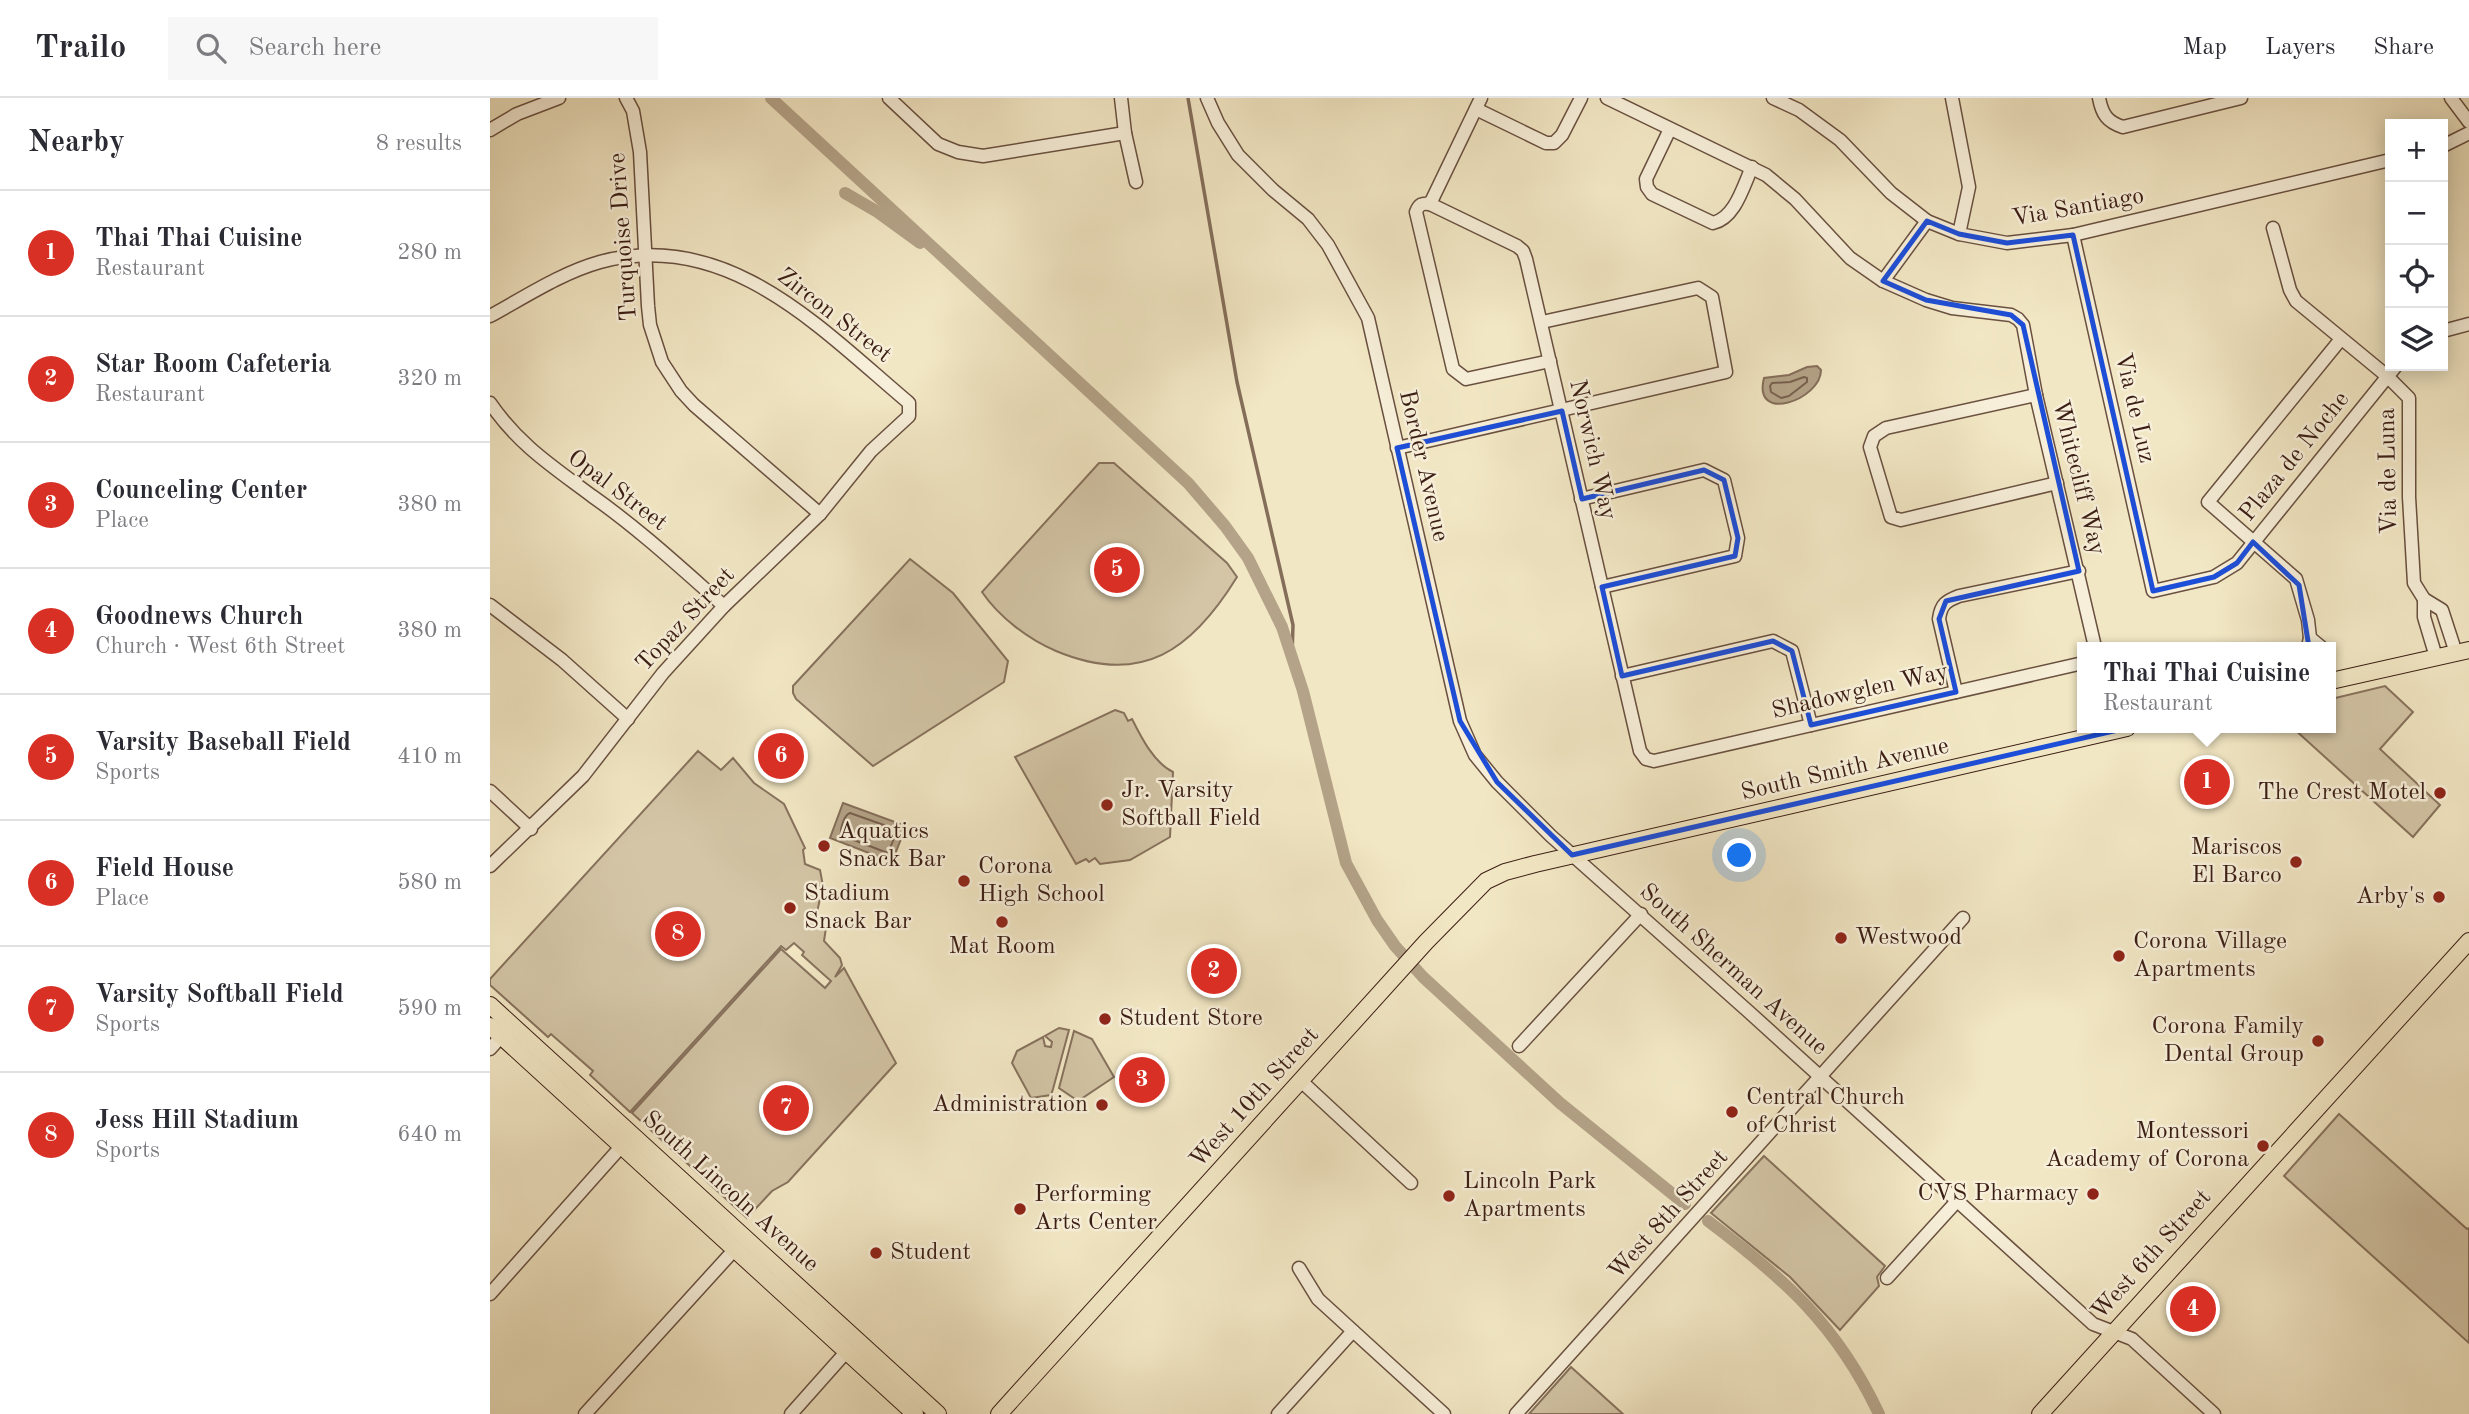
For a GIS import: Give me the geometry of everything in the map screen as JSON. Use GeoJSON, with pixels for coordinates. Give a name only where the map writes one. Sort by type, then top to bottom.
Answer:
{"type":"FeatureCollection","features":[{"type":"Feature","properties":{"kind":"main road"},"geometry":{"type":"LineString","coordinates":[[2336,678],[2463,651]]}},
{"type":"Feature","properties":{"kind":"main road","name":"South Smith Avenue"},"geometry":{"type":"LineString","coordinates":[[1572,855],[2105,733]]}},
{"type":"Feature","properties":{"kind":"main road","name":"West 10th Street"},"geometry":{"type":"LineString","coordinates":[[999,1414],[1465,900],[1486,881],[1506,872],[1572,855]]}},
{"type":"Feature","properties":{"kind":"main road","name":"West 6th Street"},"geometry":{"type":"LineString","coordinates":[[2040,1414],[2469,942]]}},
{"type":"Feature","properties":{"kind":"main road","name":"South Lincoln Avenue"},"geometry":{"type":"LineString","coordinates":[[490,1005],[501,1029],[938,1414]]}},
{"type":"Feature","properties":{"kind":"main road","name":"South Lincoln Avenue"},"geometry":{"type":"LineString","coordinates":[[627,1140],[734,1249],[915,1414]]}},
{"type":"Feature","properties":{"kind":"street"},"geometry":{"type":"LineString","coordinates":[[490,130],[517,114],[559,98]]}},
{"type":"Feature","properties":{"kind":"street","name":"Turquoise Drive"},"geometry":{"type":"LineString","coordinates":[[626,98],[633,111],[640,152],[650,325],[662,362],[694,405],[820,514]]}},
{"type":"Feature","properties":{"kind":"street"},"geometry":{"type":"LineString","coordinates":[[889,98],[938,144],[958,152],[983,156],[1125,133]]}},
{"type":"Feature","properties":{"kind":"street"},"geometry":{"type":"LineString","coordinates":[[1121,98],[1125,133],[1136,182]]}},
{"type":"Feature","properties":{"kind":"street","name":"Border Avenue"},"geometry":{"type":"LineString","coordinates":[[1208,98],[1218,123],[1238,155],[1273,190],[1308,219],[1328,245],[1368,318],[1460,721],[1475,755],[1497,782],[1572,855]]}},
{"type":"Feature","properties":{"kind":"street"},"geometry":{"type":"LineString","coordinates":[[1550,361],[1466,380],[1453,369],[1416,219],[1419,206],[1423,203],[1430,204],[1478,104],[1546,143],[1554,143],[1562,135],[1581,98]]}},
{"type":"Feature","properties":{"kind":"street"},"geometry":{"type":"LineString","coordinates":[[1607,98],[1752,167],[1778,184],[1850,258],[1883,281],[1927,221]]}},
{"type":"Feature","properties":{"kind":"street","name":"Via Santiago"},"geometry":{"type":"LineString","coordinates":[[1773,98],[1798,110],[1840,140],[1891,193],[1927,221],[1959,234],[2007,243],[2073,234],[2385,161]]}},
{"type":"Feature","properties":{"kind":"street"},"geometry":{"type":"LineString","coordinates":[[1952,98],[1969,187],[1959,234]]}},
{"type":"Feature","properties":{"kind":"street"},"geometry":{"type":"LineString","coordinates":[[2099,98],[2102,113],[2111,124],[2123,127],[2241,98]]}},
{"type":"Feature","properties":{"kind":"street"},"geometry":{"type":"LineString","coordinates":[[2451,98],[2469,122]]}},
{"type":"Feature","properties":{"kind":"street"},"geometry":{"type":"LineString","coordinates":[[1670,129],[1646,180],[1647,187],[1652,194],[1700,217],[1713,223],[1722,221],[1729,214],[1752,167]]}},
{"type":"Feature","properties":{"kind":"street"},"geometry":{"type":"LineString","coordinates":[[2448,144],[2469,133]]}},
{"type":"Feature","properties":{"kind":"street","name":"Norwich Way"},"geometry":{"type":"LineString","coordinates":[[1430,204],[1523,251],[1542,322],[1640,751],[1646,759]]}},
{"type":"Feature","properties":{"kind":"street","name":"Via de Luna"},"geometry":{"type":"LineString","coordinates":[[2273,228],[2290,290],[2296,301],[2341,339],[2385,367]]}},
{"type":"Feature","properties":{"kind":"street","name":"Via de Luz"},"geometry":{"type":"LineString","coordinates":[[2073,234],[2153,591]]}},
{"type":"Feature","properties":{"kind":"street","name":"Zircon Street"},"geometry":{"type":"LineString","coordinates":[[490,316],[579,270],[613,259],[661,256],[705,262],[756,282],[802,312],[909,403]]}},
{"type":"Feature","properties":{"kind":"street","name":"Whitecliff Way"},"geometry":{"type":"LineString","coordinates":[[1883,281],[1951,308],[2011,315],[2018,318],[2023,325],[2036,395],[2094,642]]}},
{"type":"Feature","properties":{"kind":"street"},"geometry":{"type":"LineString","coordinates":[[1397,448],[1726,372],[1712,298],[1698,288],[1542,322]]}},
{"type":"Feature","properties":{"kind":"street"},"geometry":{"type":"LineString","coordinates":[[2448,330],[2469,324]]}},
{"type":"Feature","properties":{"kind":"street"},"geometry":{"type":"LineString","coordinates":[[2253,542],[2208,502],[2341,339]]}},
{"type":"Feature","properties":{"kind":"street","name":"Via de Luna"},"geometry":{"type":"LineString","coordinates":[[2392,371],[2409,398],[2409,497],[2413,581],[2424,599],[2442,610],[2463,651]]}},
{"type":"Feature","properties":{"kind":"street","name":"Plaza de Noche"},"geometry":{"type":"LineString","coordinates":[[2153,591],[2214,577],[2236,563],[2392,371]]}},
{"type":"Feature","properties":{"kind":"street"},"geometry":{"type":"LineString","coordinates":[[2036,395],[1886,428],[1874,436],[1870,447],[1891,517],[1901,520],[2057,483]]}},
{"type":"Feature","properties":{"kind":"street","name":"Opal Street"},"geometry":{"type":"LineString","coordinates":[[490,403],[508,429],[526,447],[602,503],[724,606]]}},
{"type":"Feature","properties":{"kind":"street","name":"Topaz Street"},"geometry":{"type":"LineString","coordinates":[[490,866],[583,776],[663,673],[724,606],[820,514],[871,452],[909,416],[909,403]]}},
{"type":"Feature","properties":{"kind":"street"},"geometry":{"type":"LineString","coordinates":[[1581,499],[1704,470],[1724,480],[1738,538],[1735,556],[1602,587]]}},
{"type":"Feature","properties":{"kind":"street","name":"Plaza de Noche"},"geometry":{"type":"LineString","coordinates":[[2253,542],[2296,579],[2308,620],[2309,642]]}},
{"type":"Feature","properties":{"kind":"street"},"geometry":{"type":"LineString","coordinates":[[1956,692],[1939,619],[1940,609],[1946,601],[2079,571]]}},
{"type":"Feature","properties":{"kind":"street","name":"Via de Luna"},"geometry":{"type":"LineString","coordinates":[[2424,599],[2424,617],[2436,657]]}},
{"type":"Feature","properties":{"kind":"street"},"geometry":{"type":"LineString","coordinates":[[490,605],[562,660],[628,719]]}},
{"type":"Feature","properties":{"kind":"street"},"geometry":{"type":"LineString","coordinates":[[1622,676],[1773,641],[1792,651],[1811,725]]}},
{"type":"Feature","properties":{"kind":"street","name":"Shadowglen Way"},"geometry":{"type":"LineString","coordinates":[[1646,759],[1654,761],[2077,664]]}},
{"type":"Feature","properties":{"kind":"street"},"geometry":{"type":"LineString","coordinates":[[490,791],[531,829]]}},
{"type":"Feature","properties":{"kind":"street","name":"South Sherman Avenue"},"geometry":{"type":"LineString","coordinates":[[1572,855],[1641,914],[2093,1324],[2132,1339],[2214,1414]]}},
{"type":"Feature","properties":{"kind":"street"},"geometry":{"type":"LineString","coordinates":[[1519,1046],[1641,914]]}},
{"type":"Feature","properties":{"kind":"street","name":"West 8th Street"},"geometry":{"type":"LineString","coordinates":[[1516,1414],[1964,918]]}},
{"type":"Feature","properties":{"kind":"street"},"geometry":{"type":"LineString","coordinates":[[490,1049],[501,1029]]}},
{"type":"Feature","properties":{"kind":"street"},"geometry":{"type":"LineString","coordinates":[[1301,1082],[1410,1183]]}},
{"type":"Feature","properties":{"kind":"street"},"geometry":{"type":"LineString","coordinates":[[490,1294],[627,1140]]}},
{"type":"Feature","properties":{"kind":"street"},"geometry":{"type":"LineString","coordinates":[[1887,1278],[1957,1201]]}},
{"type":"Feature","properties":{"kind":"street"},"geometry":{"type":"LineString","coordinates":[[585,1414],[734,1249]]}},
{"type":"Feature","properties":{"kind":"street"},"geometry":{"type":"LineString","coordinates":[[1299,1268],[1318,1299],[1444,1414]]}},
{"type":"Feature","properties":{"kind":"street"},"geometry":{"type":"LineString","coordinates":[[1278,1414],[1353,1331]]}},
{"type":"Feature","properties":{"kind":"street"},"geometry":{"type":"LineString","coordinates":[[791,1414],[847,1351]]}},
{"type":"Feature","properties":{"kind":"highlighted area"},"geometry":{"type":"Polygon","coordinates":[[[1927,221],[1959,234],[2007,243],[2073,235],[2153,591],[2214,577],[2237,563],[2253,542],[2299,585],[2315,685],[1572,855],[1497,782],[1460,721],[1397,448],[1562,411],[1582,499],[1704,470],[1724,480],[1738,538],[1735,556],[1602,587],[1622,676],[1773,641],[1792,651],[1811,725],[1956,692],[1939,619],[1946,601],[2079,571],[2023,325],[2011,315],[1926,300],[1883,281],[1927,221]]]}},
{"type":"Feature","properties":{"kind":"shaded area"},"geometry":{"type":"Polygon","coordinates":[[[1099,463],[1114,463],[1227,563],[1237,577],[1220,603],[1183,642],[1162,655],[1139,663],[1114,665],[1087,661],[1056,651],[1015,626],[982,592],[1099,463]]]}},
{"type":"Feature","properties":{"kind":"shaded area"},"geometry":{"type":"Polygon","coordinates":[[[910,559],[953,593],[1008,661],[1004,682],[873,766],[796,699],[793,686],[910,559]]]}},
{"type":"Feature","properties":{"kind":"shaded area"},"geometry":{"type":"Polygon","coordinates":[[[2385,686],[2413,712],[2380,749],[2440,805],[2413,837],[2299,733],[2336,733],[2336,698],[2385,686]]]}},
{"type":"Feature","properties":{"kind":"shaded area","name":"Jr. Varsity Softball Field"},"geometry":{"type":"Polygon","coordinates":[[[1115,710],[1124,713],[1128,721],[1132,719],[1154,756],[1173,772],[1170,837],[1130,860],[1100,864],[1095,858],[1076,864],[1015,757],[1115,710]]]}},
{"type":"Feature","properties":{"kind":"shaded area"},"geometry":{"type":"Polygon","coordinates":[[[698,751],[721,770],[733,758],[754,783],[784,804],[805,848],[805,864],[820,870],[823,886],[814,925],[826,928],[824,941],[840,958],[842,965],[835,977],[844,968],[896,1063],[788,1182],[772,1191],[747,1218],[632,1113],[781,949],[825,988],[831,981],[802,955],[804,952],[794,943],[786,950],[781,946],[630,1112],[590,1075],[593,1071],[551,1034],[548,1037],[490,985],[490,979],[698,751]]]}},
{"type":"Feature","properties":{"kind":"shaded area"},"geometry":{"type":"Polygon","coordinates":[[[1059,1028],[1069,1030],[1051,1095],[1031,1098],[1012,1063],[1017,1051],[1043,1037],[1045,1046],[1051,1047],[1052,1042],[1045,1036],[1059,1028]]]}},
{"type":"Feature","properties":{"kind":"shaded area"},"geometry":{"type":"Polygon","coordinates":[[[1074,1031],[1092,1039],[1114,1077],[1078,1101],[1059,1088],[1074,1031]]]}},
{"type":"Feature","properties":{"kind":"shaded area"},"geometry":{"type":"Polygon","coordinates":[[[2339,1114],[2469,1228],[2469,1343],[2284,1176],[2339,1114]]]}},
{"type":"Feature","properties":{"kind":"shaded area"},"geometry":{"type":"Polygon","coordinates":[[[1764,1156],[1885,1266],[1877,1277],[1879,1286],[1840,1330],[1790,1277],[1711,1213],[1764,1156]]]}},
{"type":"Feature","properties":{"kind":"shaded area"},"geometry":{"type":"Polygon","coordinates":[[[1571,1367],[1623,1414],[1529,1414],[1571,1367]]]}},
{"type":"Feature","properties":{"kind":"water"},"geometry":{"type":"Polygon","coordinates":[[[1817,366],[1821,370],[1818,381],[1800,398],[1777,404],[1768,400],[1763,392],[1764,378],[1789,375],[1807,367],[1817,366]]]}},
{"type":"Feature","properties":{"kind":"water"},"geometry":{"type":"Polygon","coordinates":[[[843,803],[906,826],[892,862],[830,838],[843,803]]]}},
{"type":"Feature","properties":{"kind":"waterway"},"geometry":{"type":"LineString","coordinates":[[771,98],[1188,483],[1225,526],[1248,558],[1282,627],[1303,691],[1346,863],[1377,920],[1395,946],[1423,977],[1560,1103],[1685,1204]]}},
{"type":"Feature","properties":{"kind":"waterway"},"geometry":{"type":"LineString","coordinates":[[1188,98],[1237,382],[1293,625],[1292,657]]}},
{"type":"Feature","properties":{"kind":"waterway"},"geometry":{"type":"LineString","coordinates":[[845,193],[876,211],[920,243]]}},
{"type":"Feature","properties":{"kind":"waterway"},"geometry":{"type":"LineString","coordinates":[[1708,1221],[1761,1263],[1807,1306],[1845,1354],[1879,1414]]}},
{"type":"Feature","properties":{"kind":"place","name":"Varsity Baseball Field"},"geometry":{"type":"Point","coordinates":[1117,570]}},
{"type":"Feature","properties":{"kind":"place","name":"Field House"},"geometry":{"type":"Point","coordinates":[781,756]}},
{"type":"Feature","properties":{"kind":"place","name":"Thai Thai Cuisine"},"geometry":{"type":"Point","coordinates":[2207,782]}},
{"type":"Feature","properties":{"kind":"place","name":"The Crest Motel"},"geometry":{"type":"Point","coordinates":[2440,793]}},
{"type":"Feature","properties":{"kind":"place","name":"Jr. Varsity Softball Field"},"geometry":{"type":"Point","coordinates":[1107,805]}},
{"type":"Feature","properties":{"kind":"place","name":"Aquatics Snack Bar"},"geometry":{"type":"Point","coordinates":[824,846]}},
{"type":"Feature","properties":{"kind":"place","name":"Mariscos El Barco"},"geometry":{"type":"Point","coordinates":[2296,862]}},
{"type":"Feature","properties":{"kind":"place","name":"Corona High School"},"geometry":{"type":"Point","coordinates":[964,881]}},
{"type":"Feature","properties":{"kind":"place","name":"Arby's"},"geometry":{"type":"Point","coordinates":[2439,897]}},
{"type":"Feature","properties":{"kind":"place","name":"Stadium Snack Bar"},"geometry":{"type":"Point","coordinates":[790,908]}},
{"type":"Feature","properties":{"kind":"place","name":"Mat Room"},"geometry":{"type":"Point","coordinates":[1002,922]}},
{"type":"Feature","properties":{"kind":"place","name":"Jess Hill Stadium"},"geometry":{"type":"Point","coordinates":[678,934]}},
{"type":"Feature","properties":{"kind":"place","name":"Westwood"},"geometry":{"type":"Point","coordinates":[1841,938]}},
{"type":"Feature","properties":{"kind":"place","name":"Corona Village Apartments"},"geometry":{"type":"Point","coordinates":[2119,956]}},
{"type":"Feature","properties":{"kind":"place","name":"Star Room Cafeteria"},"geometry":{"type":"Point","coordinates":[1214,971]}},
{"type":"Feature","properties":{"kind":"place","name":"Student Store"},"geometry":{"type":"Point","coordinates":[1105,1019]}},
{"type":"Feature","properties":{"kind":"place","name":"Corona Family Dental Group"},"geometry":{"type":"Point","coordinates":[2318,1041]}},
{"type":"Feature","properties":{"kind":"place","name":"Counceling Center"},"geometry":{"type":"Point","coordinates":[1142,1080]}},
{"type":"Feature","properties":{"kind":"place","name":"Administration"},"geometry":{"type":"Point","coordinates":[1102,1105]}},
{"type":"Feature","properties":{"kind":"place","name":"Varsity Softball Field"},"geometry":{"type":"Point","coordinates":[786,1108]}},
{"type":"Feature","properties":{"kind":"place","name":"Central Church of Christ"},"geometry":{"type":"Point","coordinates":[1732,1112]}},
{"type":"Feature","properties":{"kind":"place","name":"Montessori Academy of Corona"},"geometry":{"type":"Point","coordinates":[2263,1146]}},
{"type":"Feature","properties":{"kind":"place","name":"CVS Pharmacy"},"geometry":{"type":"Point","coordinates":[2093,1194]}},
{"type":"Feature","properties":{"kind":"place","name":"Lincoln Park Apartments"},"geometry":{"type":"Point","coordinates":[1449,1196]}},
{"type":"Feature","properties":{"kind":"place","name":"Performing Arts Center"},"geometry":{"type":"Point","coordinates":[1020,1209]}},
{"type":"Feature","properties":{"kind":"place","name":"Student"},"geometry":{"type":"Point","coordinates":[876,1253]}},
{"type":"Feature","properties":{"kind":"place","name":"Goodnews Church"},"geometry":{"type":"Point","coordinates":[2193,1309]}}]}
